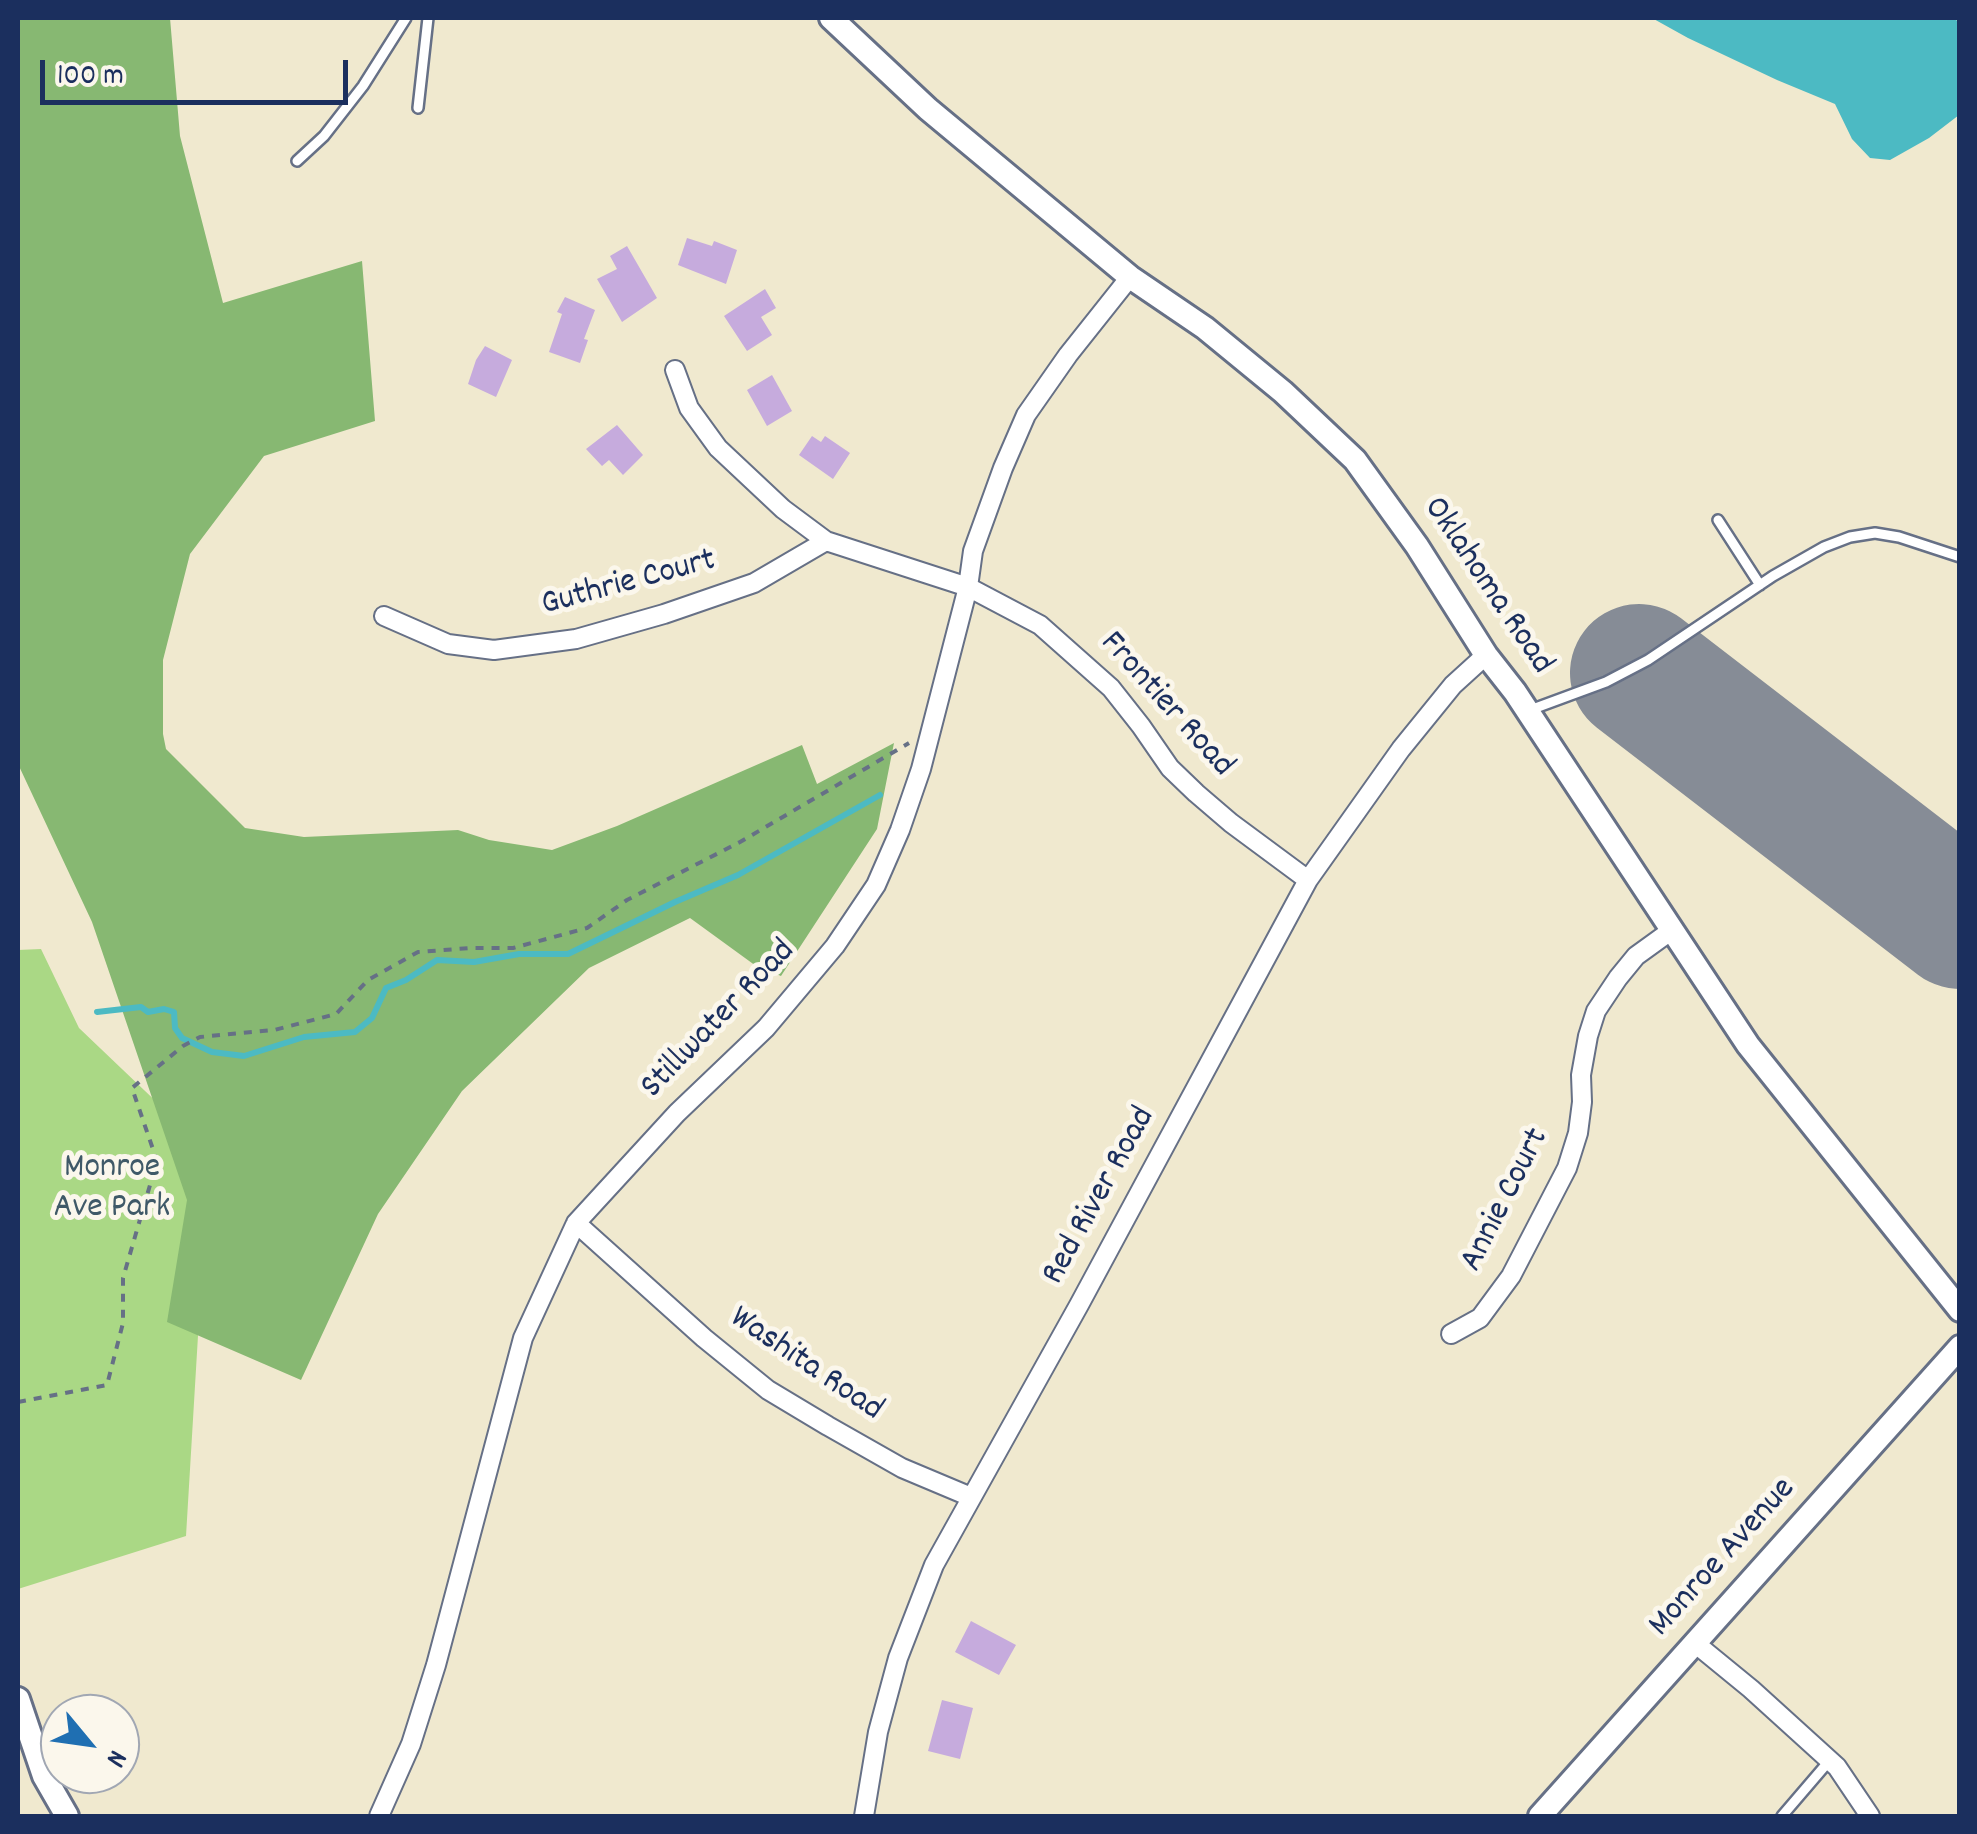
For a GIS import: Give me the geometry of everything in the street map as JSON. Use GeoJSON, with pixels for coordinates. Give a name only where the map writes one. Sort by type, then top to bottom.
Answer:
{"type":"FeatureCollection","features":[{"type":"Feature","properties":{"kind":"street","name":"Oklahoma Road"},"geometry":{"type":"LineString","coordinates":[[831,18],[928,110],[1130,278],[1206,328],[1283,392],[1355,460],[1417,546],[1748,1045],[1960,1310]]}},
{"type":"Feature","properties":{"kind":"street","name":"Stillwater Road"},"geometry":{"type":"LineString","coordinates":[[378,1816],[411,1744],[436,1665],[522,1338],[576,1223],[677,1113],[766,1028],[835,946],[876,885],[921,770],[968,587],[973,551],[1002,468],[1026,416],[1068,355],[1130,278]]}},
{"type":"Feature","properties":{"kind":"street","name":"Frontier Road"},"geometry":{"type":"LineString","coordinates":[[675,370],[689,408],[718,448],[783,510],[826,541],[968,587],[1040,625],[1111,688],[1170,768],[1231,822],[1308,880]]}},
{"type":"Feature","properties":{"kind":"street","name":"Guthrie Court"},"geometry":{"type":"LineString","coordinates":[[384,616],[448,644],[494,650],[576,639],[754,584],[826,541]]}},
{"type":"Feature","properties":{"kind":"street","name":"Red River Road"},"geometry":{"type":"LineString","coordinates":[[864,1816],[878,1732],[898,1658],[934,1565],[970,1497],[1079,1306],[1308,880],[1401,748],[1486,654]]}},
{"type":"Feature","properties":{"kind":"street","name":"Annie Court"},"geometry":{"type":"LineString","coordinates":[[1452,1334],[1480,1318],[1511,1276],[1567,1168],[1578,1133],[1581,1075],[1596,1011],[1636,956],[1672,930]]}},
{"type":"Feature","properties":{"kind":"street","name":"Washita Road"},"geometry":{"type":"LineString","coordinates":[[576,1223],[768,1390],[902,1468],[970,1497]]}},
{"type":"Feature","properties":{"kind":"street","name":"Monroe Avenue"},"geometry":{"type":"LineString","coordinates":[[1540,1816],[1960,1347]]}},
{"type":"Feature","properties":{"kind":"street"},"geometry":{"type":"LineString","coordinates":[[1696,1644],[1830,1760],[1870,1816]]}},
{"type":"Feature","properties":{"kind":"street"},"geometry":{"type":"LineString","coordinates":[[18,1699],[44,1776],[67,1816]]}},
{"type":"Feature","properties":{"kind":"lane"},"geometry":{"type":"LineString","coordinates":[[297,162],[324,136],[363,86],[406,18]]}},
{"type":"Feature","properties":{"kind":"lane"},"geometry":{"type":"LineString","coordinates":[[418,108],[428,18]]}},
{"type":"Feature","properties":{"kind":"lane"},"geometry":{"type":"LineString","coordinates":[[1718,520],[1760,585]]}},
{"type":"Feature","properties":{"kind":"lane"},"geometry":{"type":"LineString","coordinates":[[1527,711],[1606,682],[1648,660],[1760,585],[1824,547],[1850,537],[1875,533],[1899,537],[1960,557]]}},
{"type":"Feature","properties":{"kind":"lane"},"geometry":{"type":"LineString","coordinates":[[1782,1816],[1830,1760]]}},
{"type":"Feature","properties":{"kind":"path"},"geometry":{"type":"LineString","coordinates":[[18,1402],[107,1384],[123,1323],[123,1278],[156,1161],[132,1088],[182,1046],[200,1036],[274,1030],[336,1014],[368,980],[418,952],[513,948],[587,928],[627,900],[740,842],[930,731]]}},
{"type":"Feature","properties":{"kind":"green space"},"geometry":{"type":"Polygon","coordinates":[[[18,18],[170,18],[180,136],[223,303],[362,261],[375,421],[264,456],[190,554],[163,660],[166,749],[245,828],[304,837],[458,830],[489,840],[552,850],[617,826],[802,745],[817,784],[894,743],[877,829],[781,976],[756,966],[690,918],[589,968],[462,1091],[378,1214],[301,1380],[167,1322],[187,1200],[92,922],[18,764],[18,18]]]}},
{"type":"Feature","properties":{"kind":"green space","name":"Monroe Ave Park"},"geometry":{"type":"Polygon","coordinates":[[[41,949],[79,1028],[209,1152],[186,1536],[18,1589],[18,950],[41,949]]]}},
{"type":"Feature","properties":{"kind":"water"},"geometry":{"type":"Polygon","coordinates":[[[1652,18],[1953,18],[1959,22],[1959,115],[1890,160],[1870,158],[1852,139],[1835,104],[1652,18]]]}},
{"type":"Feature","properties":{"kind":"building"},"geometry":{"type":"Polygon","coordinates":[[[687,238],[712,246],[714,241],[737,250],[726,284],[678,265],[687,238]]]}},
{"type":"Feature","properties":{"kind":"building"},"geometry":{"type":"Polygon","coordinates":[[[627,246],[657,298],[622,322],[597,279],[617,269],[610,256],[627,246]]]}},
{"type":"Feature","properties":{"kind":"building"},"geometry":{"type":"Polygon","coordinates":[[[765,289],[776,308],[761,317],[772,335],[747,351],[724,316],[765,289]]]}},
{"type":"Feature","properties":{"kind":"building"},"geometry":{"type":"Polygon","coordinates":[[[565,297],[595,310],[580,363],[549,352],[562,314],[557,312],[565,297]]]}},
{"type":"Feature","properties":{"kind":"building"},"geometry":{"type":"Polygon","coordinates":[[[485,346],[512,360],[496,397],[468,384],[485,346]]]}},
{"type":"Feature","properties":{"kind":"building"},"geometry":{"type":"Polygon","coordinates":[[[772,375],[792,411],[767,426],[747,390],[772,375]]]}},
{"type":"Feature","properties":{"kind":"building"},"geometry":{"type":"Polygon","coordinates":[[[617,425],[643,455],[623,475],[609,460],[602,466],[586,449],[617,425]]]}},
{"type":"Feature","properties":{"kind":"building"},"geometry":{"type":"Polygon","coordinates":[[[812,436],[821,442],[825,436],[850,453],[833,479],[799,455],[812,436]]]}},
{"type":"Feature","properties":{"kind":"building"},"geometry":{"type":"Polygon","coordinates":[[[971,1621],[1016,1645],[999,1675],[955,1652],[971,1621]]]}},
{"type":"Feature","properties":{"kind":"building"},"geometry":{"type":"Polygon","coordinates":[[[942,1700],[973,1708],[960,1759],[928,1751],[942,1700]]]}},
{"type":"Feature","properties":{"kind":"waterway"},"geometry":{"type":"LineString","coordinates":[[97,1012],[141,1007],[148,1012],[164,1009],[174,1012],[175,1028],[182,1038],[212,1052],[244,1056],[304,1037],[355,1032],[372,1018],[386,988],[437,960],[474,962],[519,954],[568,954],[738,875],[880,795]]}},
{"type":"Feature","properties":{"kind":"runway"},"geometry":{"type":"LineString","coordinates":[[1639,673],[1960,920]]}}]}
